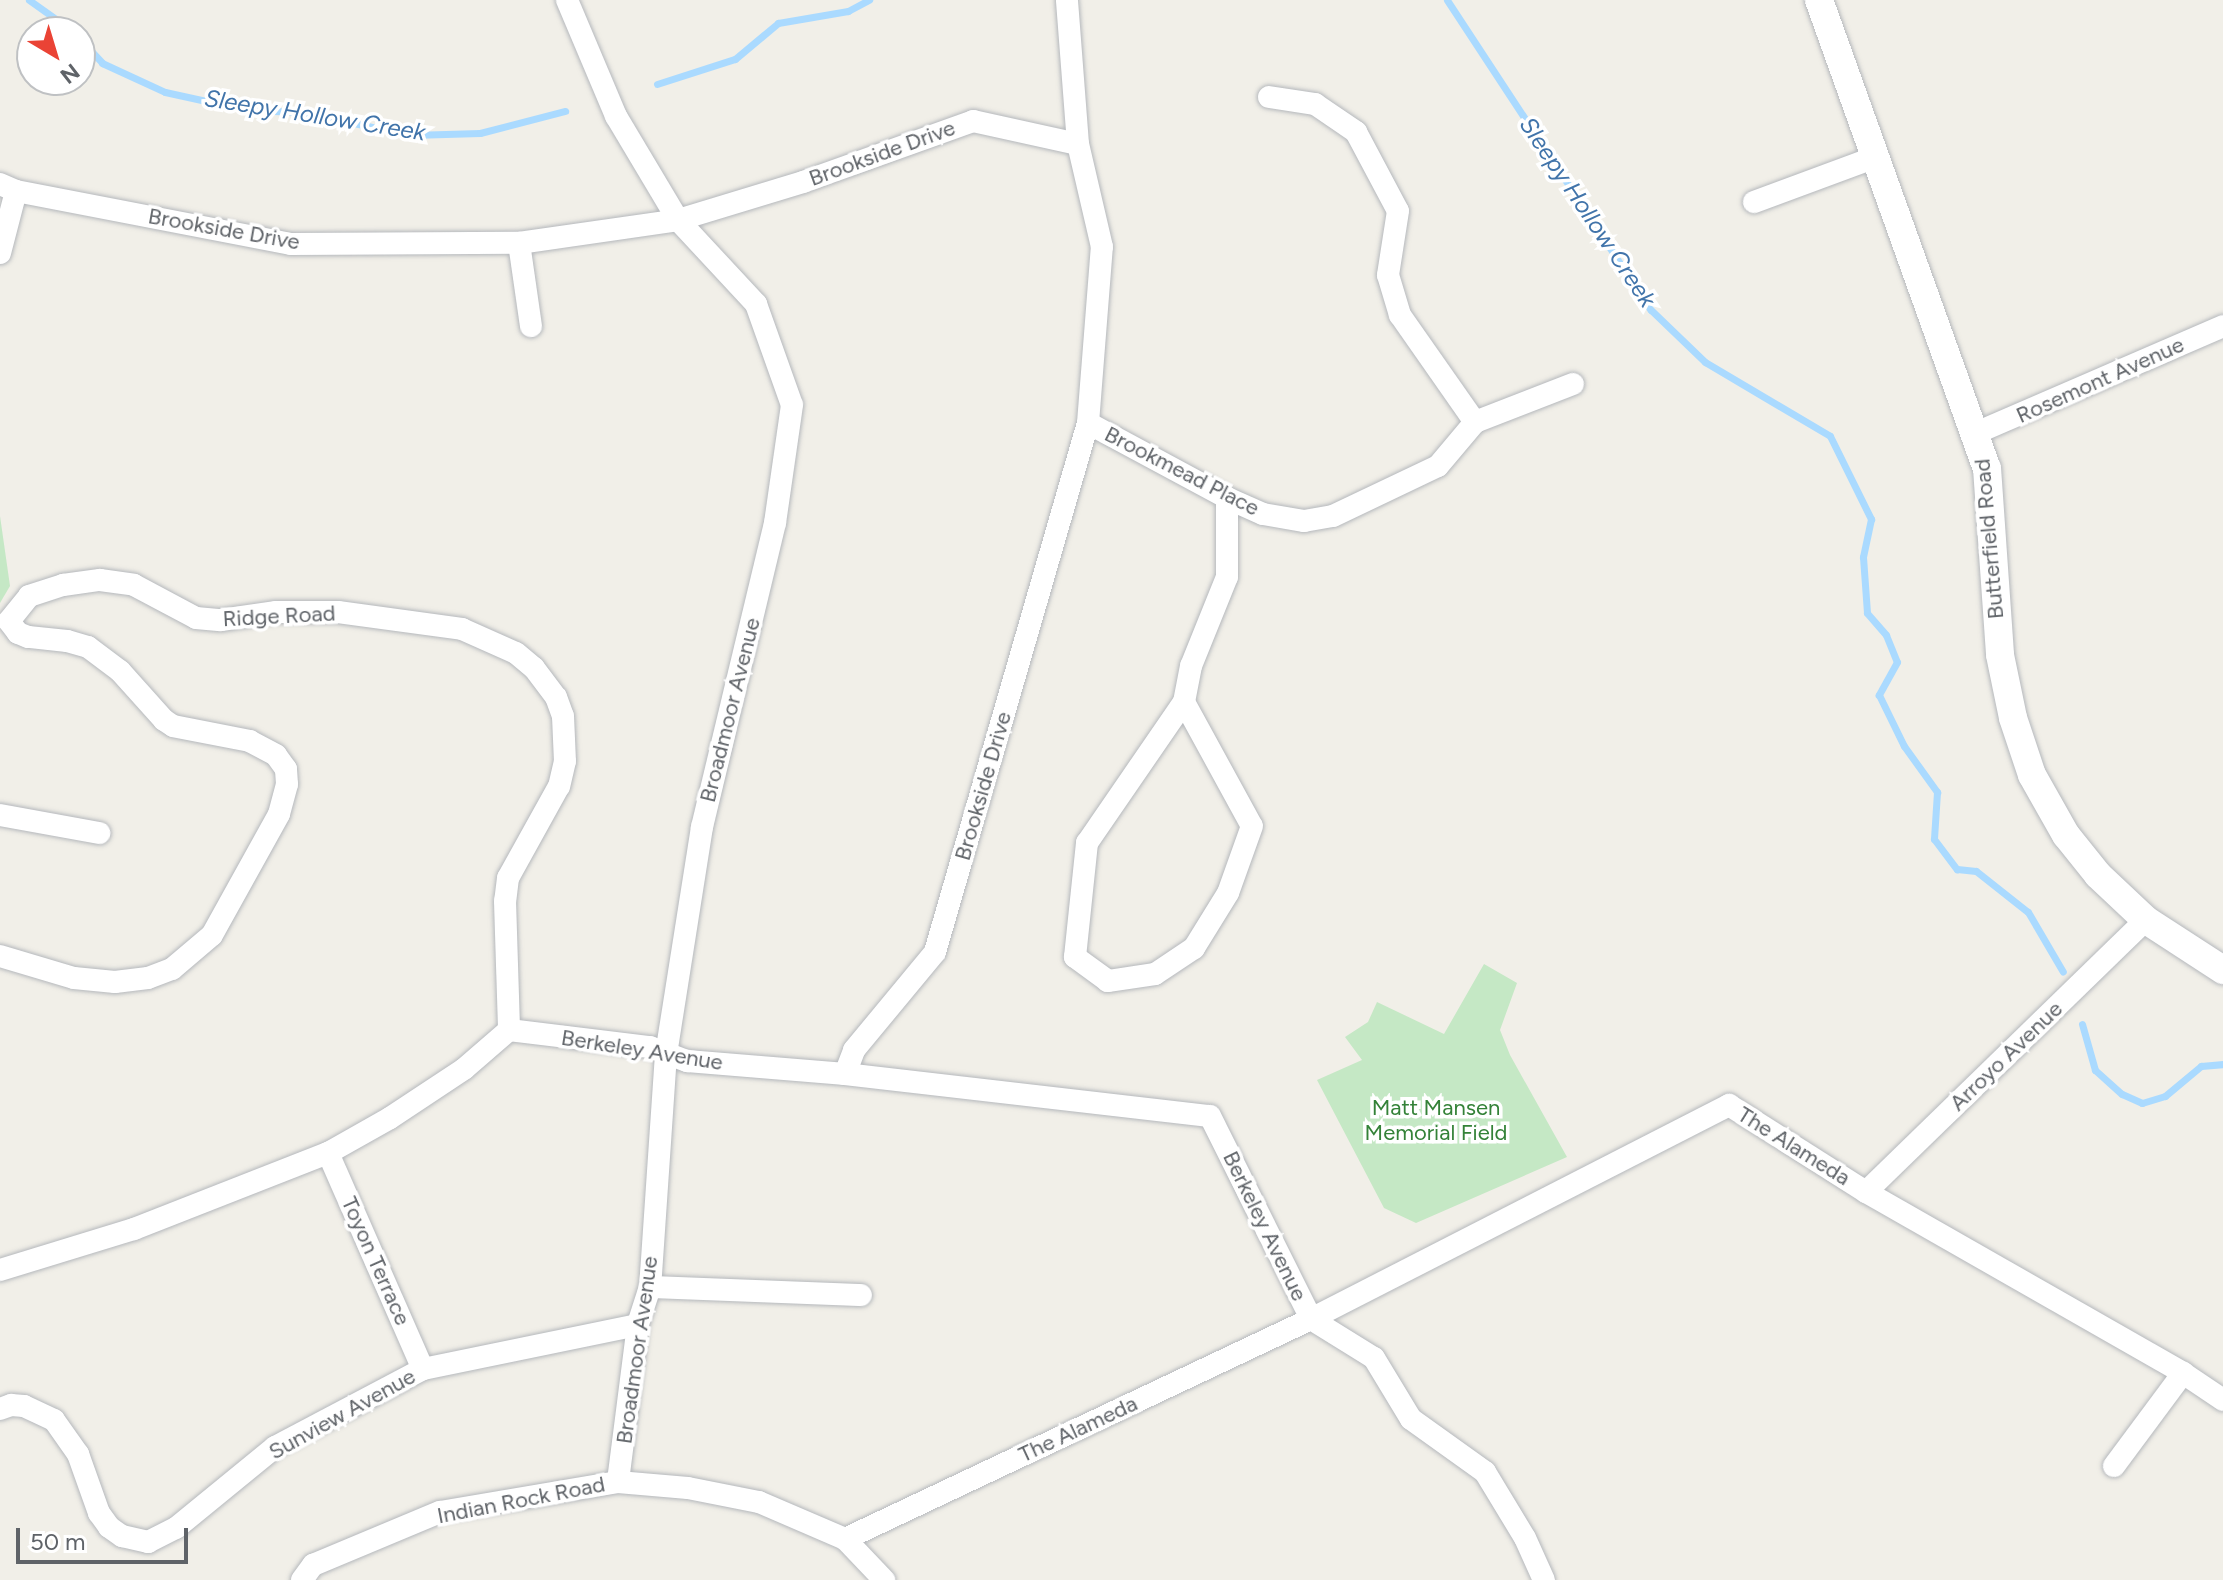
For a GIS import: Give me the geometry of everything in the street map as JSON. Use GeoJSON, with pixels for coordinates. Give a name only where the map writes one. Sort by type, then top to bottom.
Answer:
{"type":"FeatureCollection","features":[{"type":"Feature","properties":{"kind":"street","name":"Broadmoor Avenue"},"geometry":{"type":"LineString","coordinates":[[567,0],[616,116],[678,220],[756,304],[792,405],[775,523],[702,827],[666,1054],[650,1287],[638,1325],[618,1482]]}},
{"type":"Feature","properties":{"kind":"street"},"geometry":{"type":"LineString","coordinates":[[1067,0],[1078,144]]}},
{"type":"Feature","properties":{"kind":"street","name":"Butterfield Road"},"geometry":{"type":"LineString","coordinates":[[1819,0],[1873,158],[1987,468],[2000,655],[2013,718],[2032,775],[2066,835],[2098,875],[2146,920],[2223,970]]}},
{"type":"Feature","properties":{"kind":"street"},"geometry":{"type":"LineString","coordinates":[[1269,97],[1315,104],[1356,132],[1398,211],[1388,275],[1400,315],[1475,422]]}},
{"type":"Feature","properties":{"kind":"street","name":"Brookside Drive"},"geometry":{"type":"LineString","coordinates":[[8,188],[291,244],[519,243],[678,220],[803,182],[973,121],[1078,144],[1102,247],[1088,423],[935,952],[854,1050],[845,1074]]}},
{"type":"Feature","properties":{"kind":"street"},"geometry":{"type":"LineString","coordinates":[[1754,202],[1873,158]]}},
{"type":"Feature","properties":{"kind":"street"},"geometry":{"type":"LineString","coordinates":[[0,253],[8,188]]}},
{"type":"Feature","properties":{"kind":"street"},"geometry":{"type":"LineString","coordinates":[[519,243],[531,326]]}},
{"type":"Feature","properties":{"kind":"street","name":"Rosemont Avenue"},"geometry":{"type":"LineString","coordinates":[[1976,433],[2223,326]]}},
{"type":"Feature","properties":{"kind":"street","name":"Brookmead Place"},"geometry":{"type":"LineString","coordinates":[[1088,423],[1227,498],[1263,514],[1304,521],[1333,516],[1438,466],[1475,422],[1573,384]]}},
{"type":"Feature","properties":{"kind":"street"},"geometry":{"type":"LineString","coordinates":[[1184,702],[1252,826],[1228,893],[1194,948],[1155,974],[1108,981],[1075,957],[1087,843],[1184,702],[1191,666],[1227,577],[1227,498]]}},
{"type":"Feature","properties":{"kind":"street","name":"Ridge Road"},"geometry":{"type":"LineString","coordinates":[[0,956],[74,978],[115,982],[148,978],[172,969],[212,935],[279,814],[287,784],[286,769],[276,755],[250,741],[173,726],[120,671],[88,647],[18,633],[5,622],[29,596],[63,585],[100,580],[134,585],[196,618],[221,620],[276,612],[338,612],[462,629],[516,653],[534,668],[556,697],[563,716],[565,761],[559,786],[508,878],[505,901],[509,1030]]}},
{"type":"Feature","properties":{"kind":"street"},"geometry":{"type":"LineString","coordinates":[[0,815],[99,833]]}},
{"type":"Feature","properties":{"kind":"street","name":"Arroyo Avenue"},"geometry":{"type":"LineString","coordinates":[[1866,1192],[2146,920]]}},
{"type":"Feature","properties":{"kind":"street"},"geometry":{"type":"LineString","coordinates":[[0,1270],[134,1229],[328,1153],[390,1118],[464,1069],[509,1030]]}},
{"type":"Feature","properties":{"kind":"street","name":"Berkeley Avenue"},"geometry":{"type":"LineString","coordinates":[[509,1030],[650,1047],[687,1061],[845,1074],[1210,1116],[1311,1319]]}},
{"type":"Feature","properties":{"kind":"street","name":"The Alameda"},"geometry":{"type":"LineString","coordinates":[[845,1539],[1311,1319],[1729,1105],[1866,1192],[2183,1373],[2223,1400]]}},
{"type":"Feature","properties":{"kind":"street","name":"Toyon Terrace"},"geometry":{"type":"LineString","coordinates":[[328,1153],[423,1369]]}},
{"type":"Feature","properties":{"kind":"street"},"geometry":{"type":"LineString","coordinates":[[650,1287],[861,1295]]}},
{"type":"Feature","properties":{"kind":"street"},"geometry":{"type":"LineString","coordinates":[[1311,1319],[1374,1358],[1411,1419],[1485,1472],[1525,1538],[1544,1580]]}},
{"type":"Feature","properties":{"kind":"street","name":"Sunview Avenue"},"geometry":{"type":"LineString","coordinates":[[0,1409],[11,1405],[24,1406],[41,1411],[54,1420],[78,1454],[99,1513],[109,1527],[122,1536],[148,1542],[176,1528],[275,1447],[326,1417],[423,1369],[638,1325]]}},
{"type":"Feature","properties":{"kind":"street"},"geometry":{"type":"LineString","coordinates":[[2114,1466],[2183,1373]]}},
{"type":"Feature","properties":{"kind":"street","name":"Indian Rock Road"},"geometry":{"type":"LineString","coordinates":[[302,1580],[313,1565],[440,1512],[618,1482],[688,1488],[759,1502],[845,1539]]}},
{"type":"Feature","properties":{"kind":"street"},"geometry":{"type":"LineString","coordinates":[[845,1539],[884,1580]]}},
{"type":"Feature","properties":{"kind":"green space"},"geometry":{"type":"Polygon","coordinates":[[[0,516],[10,586],[0,603],[0,516]]]}},
{"type":"Feature","properties":{"kind":"green space","name":"Matt Mansen Memorial Field"},"geometry":{"type":"Polygon","coordinates":[[[1484,964],[1517,983],[1500,1030],[1510,1055],[1567,1157],[1416,1223],[1384,1208],[1317,1080],[1362,1060],[1345,1037],[1368,1022],[1377,1002],[1444,1034],[1484,964]]]}},
{"type":"Feature","properties":{"kind":"waterway","name":"Sleepy Hollow Creek"},"geometry":{"type":"LineString","coordinates":[[29,0],[52,16]]}},
{"type":"Feature","properties":{"kind":"waterway","name":"Sleepy Hollow Creek"},"geometry":{"type":"LineString","coordinates":[[657,84],[735,59],[778,23],[848,11],[869,0]]}},
{"type":"Feature","properties":{"kind":"waterway","name":"Sleepy Hollow Creek"},"geometry":{"type":"LineString","coordinates":[[1447,0],[1651,310],[1705,362],[1830,436],[1871,519],[1863,557],[1867,613],[1886,635],[1897,662],[1879,695],[1904,746],[1937,792],[1934,839],[1957,869],[1976,871],[2028,912],[2063,972]]}},
{"type":"Feature","properties":{"kind":"waterway","name":"Sleepy Hollow Creek"},"geometry":{"type":"LineString","coordinates":[[96,56],[102,63],[165,92],[247,110],[300,112],[411,135],[480,133],[565,111]]}},
{"type":"Feature","properties":{"kind":"waterway","name":"Sleepy Hollow Creek"},"geometry":{"type":"LineString","coordinates":[[2082,1024],[2095,1070],[2122,1094],[2142,1103],[2165,1096],[2201,1066],[2223,1064]]}}]}
